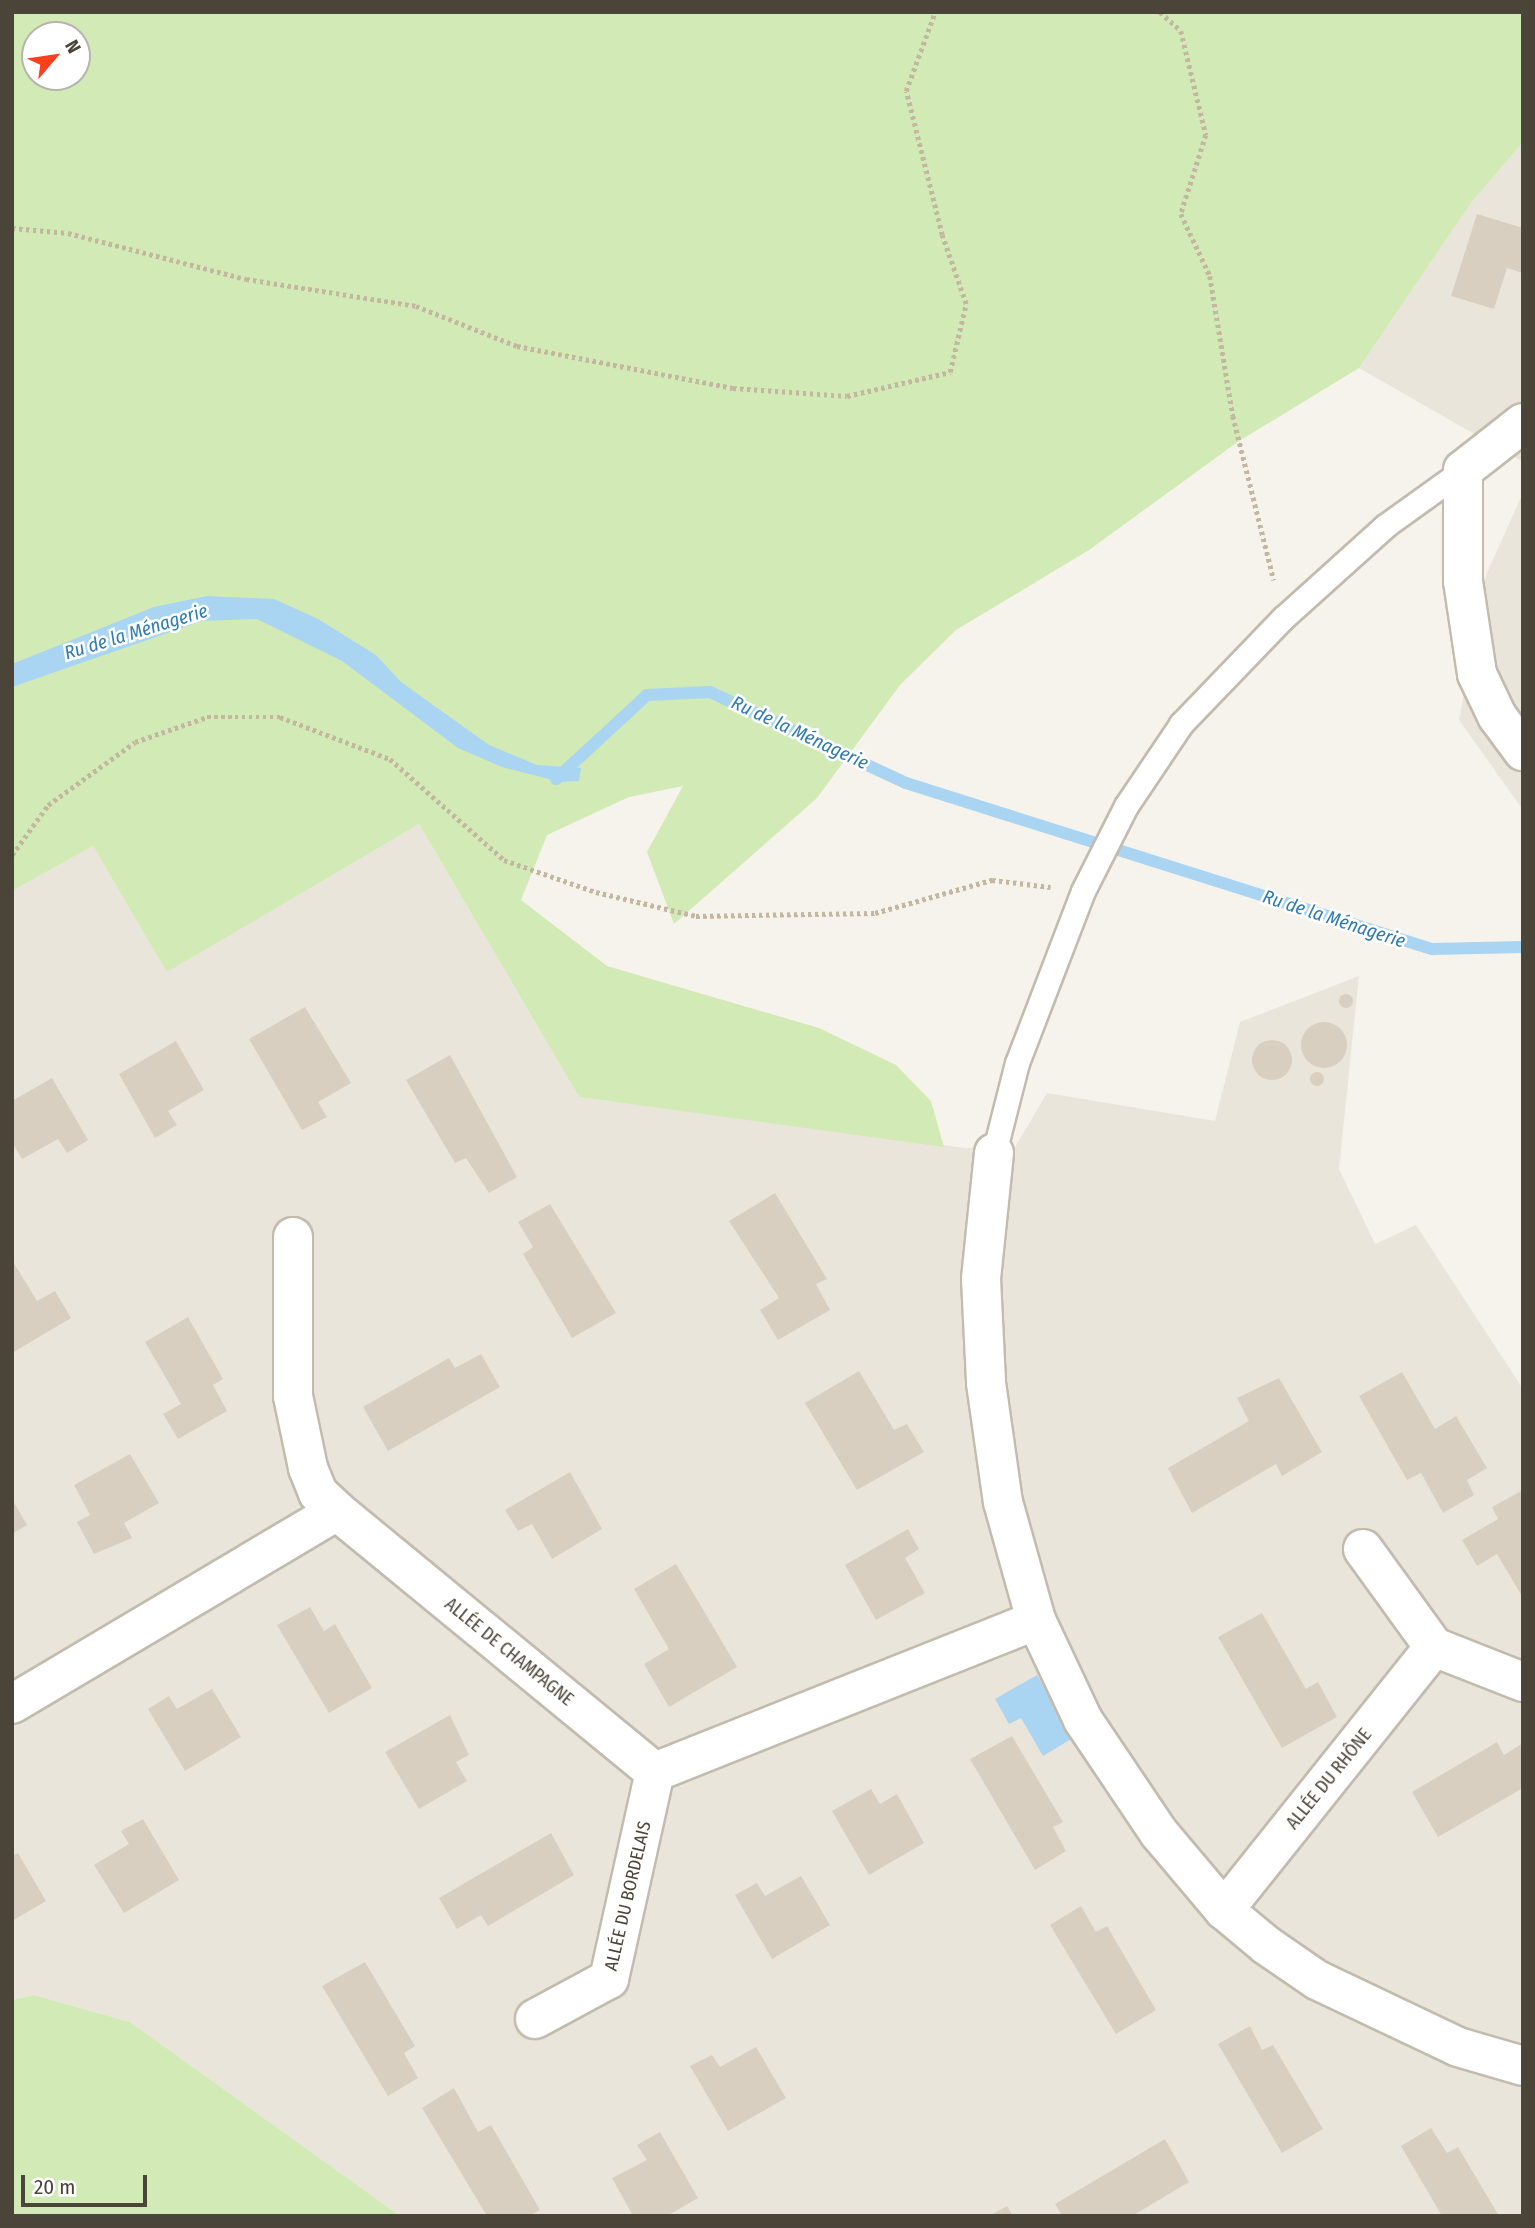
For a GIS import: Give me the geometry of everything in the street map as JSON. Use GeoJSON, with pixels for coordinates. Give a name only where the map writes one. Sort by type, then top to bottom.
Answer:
{"type":"FeatureCollection","features":[{"type":"Feature","properties":{"kind":"street"},"geometry":{"type":"LineString","coordinates":[[1523,423],[1463,470],[1463,581],[1477,674],[1497,716],[1523,751]]}},
{"type":"Feature","properties":{"kind":"street"},"geometry":{"type":"LineString","coordinates":[[994,1153],[981,1279],[986,1383],[1003,1502],[1036,1620],[1083,1720],[1159,1833],[1224,1910],[1317,1980],[1458,2047],[1523,2066]]}},
{"type":"Feature","properties":{"kind":"street","name":"ALLÉE DE CHAMPAGNE"},"geometry":{"type":"LineString","coordinates":[[293,1237],[293,1396],[308,1468],[318,1493],[655,1772]]}},
{"type":"Feature","properties":{"kind":"street"},"geometry":{"type":"LineString","coordinates":[[12,1704],[337,1511]]}},
{"type":"Feature","properties":{"kind":"street"},"geometry":{"type":"LineString","coordinates":[[1363,1549],[1434,1647],[1523,1682]]}},
{"type":"Feature","properties":{"kind":"street"},"geometry":{"type":"LineString","coordinates":[[655,1772],[1036,1620]]}},
{"type":"Feature","properties":{"kind":"street","name":"ALLÉE DU RHÔNE"},"geometry":{"type":"LineString","coordinates":[[1224,1910],[1434,1647]]}},
{"type":"Feature","properties":{"kind":"street","name":"ALLÉE DU BORDELAIS"},"geometry":{"type":"LineString","coordinates":[[535,2019],[610,1979],[655,1772]]}},
{"type":"Feature","properties":{"kind":"lane"},"geometry":{"type":"LineString","coordinates":[[994,1153],[1017,1063],[1083,891],[1126,806],[1181,724],[1283,618],[1385,526],[1463,470]]}},
{"type":"Feature","properties":{"kind":"path"},"geometry":{"type":"LineString","coordinates":[[12,228],[68,233],[246,279],[416,306],[517,346],[733,388],[847,396],[950,372],[966,304],[942,235],[906,91],[935,12]]}},
{"type":"Feature","properties":{"kind":"path"},"geometry":{"type":"LineString","coordinates":[[1160,12],[1181,31],[1206,135],[1181,214],[1210,276],[1233,416],[1283,618]]}},
{"type":"Feature","properties":{"kind":"path"},"geometry":{"type":"LineString","coordinates":[[12,855],[48,805],[135,742],[207,717],[281,718],[390,759],[504,860],[596,892],[696,916],[875,913],[992,880],[1083,891]]}},
{"type":"Feature","properties":{"kind":"shaded area"},"geometry":{"type":"Polygon","coordinates":[[[1523,142],[1523,462],[1359,368],[1471,203],[1523,142]]]}},
{"type":"Feature","properties":{"kind":"shaded area"},"geometry":{"type":"Polygon","coordinates":[[[1523,493],[1523,810],[1459,720],[1486,575],[1523,493]]]}},
{"type":"Feature","properties":{"kind":"shaded area"},"geometry":{"type":"Polygon","coordinates":[[[419,824],[579,1097],[965,1148],[1014,1149],[1047,1093],[1215,1121],[1240,1022],[1359,976],[1339,1169],[1375,1244],[1416,1225],[1523,1389],[1523,2216],[400,2216],[130,2022],[34,1995],[12,2000],[12,891],[93,846],[167,971],[419,824]]]}},
{"type":"Feature","properties":{"kind":"green space"},"geometry":{"type":"Polygon","coordinates":[[[12,12],[1523,12],[1523,142],[1471,203],[1359,368],[1239,441],[1089,550],[956,630],[900,685],[817,798],[674,924],[647,852],[683,786],[629,797],[547,835],[521,900],[607,966],[819,1028],[896,1065],[931,1101],[944,1147],[579,1097],[419,824],[167,972],[93,846],[12,891],[12,12]]]}},
{"type":"Feature","properties":{"kind":"green space"},"geometry":{"type":"Polygon","coordinates":[[[34,1995],[130,2022],[400,2216],[12,2216],[12,2000],[34,1995]]]}},
{"type":"Feature","properties":{"kind":"water"},"geometry":{"type":"Polygon","coordinates":[[[207,596],[274,599],[318,619],[376,655],[401,682],[489,745],[537,765],[581,768],[579,781],[560,782],[502,767],[458,748],[342,661],[257,619],[202,621],[12,687],[12,664],[154,607],[207,596]]]}},
{"type":"Feature","properties":{"kind":"water"},"geometry":{"type":"Polygon","coordinates":[[[1037,1675],[1073,1738],[1043,1756],[1021,1718],[1009,1724],[995,1699],[1037,1675]]]}},
{"type":"Feature","properties":{"kind":"building"},"geometry":{"type":"Polygon","coordinates":[[[1477,214],[1523,228],[1523,273],[1507,268],[1494,309],[1451,296],[1477,214]]]}},
{"type":"Feature","properties":{"kind":"building"},"geometry":{"type":"Polygon","coordinates":[[[1343,994],[1349,994],[1353,1001],[1349,1008],[1343,1008],[1339,1004],[1339,998],[1343,994]]]}},
{"type":"Feature","properties":{"kind":"building"},"geometry":{"type":"Polygon","coordinates":[[[305,1007],[351,1083],[318,1102],[327,1117],[302,1130],[249,1039],[305,1007]]]}},
{"type":"Feature","properties":{"kind":"building"},"geometry":{"type":"Polygon","coordinates":[[[1324,1022],[1333,1023],[1340,1029],[1346,1036],[1346,1054],[1340,1061],[1333,1067],[1324,1068],[1315,1067],[1308,1061],[1302,1054],[1301,1045],[1302,1036],[1308,1029],[1315,1023],[1324,1022]]]}},
{"type":"Feature","properties":{"kind":"building"},"geometry":{"type":"Polygon","coordinates":[[[1272,1040],[1286,1046],[1292,1060],[1286,1074],[1272,1080],[1258,1074],[1252,1060],[1258,1046],[1272,1040]]]}},
{"type":"Feature","properties":{"kind":"building"},"geometry":{"type":"Polygon","coordinates":[[[176,1041],[204,1090],[168,1111],[177,1125],[155,1138],[119,1074],[176,1041]]]}},
{"type":"Feature","properties":{"kind":"building"},"geometry":{"type":"Polygon","coordinates":[[[450,1055],[517,1177],[489,1193],[466,1158],[455,1163],[406,1080],[450,1055]]]}},
{"type":"Feature","properties":{"kind":"building"},"geometry":{"type":"Polygon","coordinates":[[[1317,1072],[1322,1074],[1322,1084],[1317,1086],[1312,1084],[1310,1079],[1312,1074],[1317,1072]]]}},
{"type":"Feature","properties":{"kind":"building"},"geometry":{"type":"Polygon","coordinates":[[[52,1078],[88,1140],[67,1153],[58,1139],[22,1159],[12,1142],[12,1101],[52,1078]]]}},
{"type":"Feature","properties":{"kind":"building"},"geometry":{"type":"Polygon","coordinates":[[[775,1193],[827,1279],[816,1284],[830,1310],[778,1340],[760,1310],[779,1298],[729,1221],[775,1193]]]}},
{"type":"Feature","properties":{"kind":"building"},"geometry":{"type":"Polygon","coordinates":[[[550,1204],[616,1313],[572,1338],[523,1254],[533,1247],[518,1222],[550,1204]]]}},
{"type":"Feature","properties":{"kind":"building"},"geometry":{"type":"Polygon","coordinates":[[[12,1260],[37,1301],[55,1291],[71,1318],[12,1353],[12,1260]]]}},
{"type":"Feature","properties":{"kind":"building"},"geometry":{"type":"Polygon","coordinates":[[[188,1317],[223,1379],[213,1385],[227,1411],[178,1439],[163,1414],[181,1404],[145,1342],[188,1317]]]}},
{"type":"Feature","properties":{"kind":"building"},"geometry":{"type":"Polygon","coordinates":[[[481,1354],[500,1387],[388,1451],[363,1407],[449,1358],[455,1368],[481,1354]]]}},
{"type":"Feature","properties":{"kind":"building"},"geometry":{"type":"Polygon","coordinates":[[[859,1371],[894,1430],[907,1424],[924,1452],[857,1490],[805,1403],[859,1371]]]}},
{"type":"Feature","properties":{"kind":"building"},"geometry":{"type":"Polygon","coordinates":[[[1402,1372],[1435,1429],[1456,1416],[1487,1468],[1467,1480],[1474,1495],[1443,1513],[1421,1473],[1407,1480],[1359,1396],[1402,1372]]]}},
{"type":"Feature","properties":{"kind":"building"},"geometry":{"type":"Polygon","coordinates":[[[1279,1378],[1322,1452],[1282,1476],[1276,1464],[1192,1513],[1168,1468],[1249,1421],[1237,1398],[1279,1378]]]}},
{"type":"Feature","properties":{"kind":"building"},"geometry":{"type":"Polygon","coordinates":[[[130,1454],[159,1503],[124,1523],[132,1538],[94,1554],[77,1522],[90,1515],[74,1485],[130,1454]]]}},
{"type":"Feature","properties":{"kind":"building"},"geometry":{"type":"Polygon","coordinates":[[[570,1472],[602,1529],[552,1559],[532,1524],[518,1531],[505,1510],[570,1472]]]}},
{"type":"Feature","properties":{"kind":"building"},"geometry":{"type":"Polygon","coordinates":[[[1523,1490],[1523,1598],[1497,1554],[1477,1566],[1462,1540],[1498,1519],[1492,1507],[1523,1490]]]}},
{"type":"Feature","properties":{"kind":"building"},"geometry":{"type":"Polygon","coordinates":[[[12,1499],[27,1525],[12,1534],[12,1499]]]}},
{"type":"Feature","properties":{"kind":"building"},"geometry":{"type":"Polygon","coordinates":[[[908,1529],[919,1549],[905,1558],[925,1593],[876,1620],[845,1565],[908,1529]]]}},
{"type":"Feature","properties":{"kind":"building"},"geometry":{"type":"Polygon","coordinates":[[[676,1564],[737,1667],[669,1707],[644,1664],[669,1649],[634,1589],[676,1564]]]}},
{"type":"Feature","properties":{"kind":"building"},"geometry":{"type":"Polygon","coordinates":[[[310,1607],[324,1631],[335,1624],[372,1688],[329,1713],[277,1625],[310,1607]]]}},
{"type":"Feature","properties":{"kind":"building"},"geometry":{"type":"Polygon","coordinates":[[[1262,1613],[1306,1689],[1318,1682],[1337,1717],[1282,1748],[1218,1637],[1262,1613]]]}},
{"type":"Feature","properties":{"kind":"building"},"geometry":{"type":"Polygon","coordinates":[[[212,1689],[241,1737],[185,1771],[148,1709],[169,1696],[177,1709],[212,1689]]]}},
{"type":"Feature","properties":{"kind":"building"},"geometry":{"type":"Polygon","coordinates":[[[450,1715],[469,1755],[456,1762],[467,1781],[419,1809],[385,1752],[450,1715]]]}},
{"type":"Feature","properties":{"kind":"building"},"geometry":{"type":"Polygon","coordinates":[[[1012,1736],[1063,1822],[1053,1827],[1066,1851],[1035,1870],[970,1759],[1012,1736]]]}},
{"type":"Feature","properties":{"kind":"building"},"geometry":{"type":"Polygon","coordinates":[[[1497,1742],[1504,1755],[1523,1743],[1523,1788],[1438,1837],[1412,1792],[1497,1742]]]}},
{"type":"Feature","properties":{"kind":"building"},"geometry":{"type":"Polygon","coordinates":[[[871,1789],[880,1804],[897,1794],[924,1843],[869,1875],[832,1811],[871,1789]]]}},
{"type":"Feature","properties":{"kind":"building"},"geometry":{"type":"Polygon","coordinates":[[[143,1819],[179,1880],[124,1913],[94,1865],[129,1844],[121,1831],[143,1819]]]}},
{"type":"Feature","properties":{"kind":"building"},"geometry":{"type":"Polygon","coordinates":[[[551,1833],[574,1875],[488,1926],[481,1915],[457,1929],[439,1898],[551,1833]]]}},
{"type":"Feature","properties":{"kind":"building"},"geometry":{"type":"Polygon","coordinates":[[[18,1853],[46,1901],[12,1921],[12,1856],[18,1853]]]}},
{"type":"Feature","properties":{"kind":"building"},"geometry":{"type":"Polygon","coordinates":[[[801,1876],[830,1925],[772,1959],[735,1895],[757,1883],[765,1896],[801,1876]]]}},
{"type":"Feature","properties":{"kind":"building"},"geometry":{"type":"Polygon","coordinates":[[[1081,1906],[1096,1932],[1107,1926],[1156,2010],[1116,2034],[1050,1925],[1081,1906]]]}},
{"type":"Feature","properties":{"kind":"building"},"geometry":{"type":"Polygon","coordinates":[[[365,1962],[415,2046],[404,2053],[418,2078],[388,2096],[322,1986],[365,1962]]]}},
{"type":"Feature","properties":{"kind":"building"},"geometry":{"type":"Polygon","coordinates":[[[1250,2026],[1262,2050],[1273,2045],[1323,2129],[1282,2153],[1218,2044],[1250,2026]]]}},
{"type":"Feature","properties":{"kind":"building"},"geometry":{"type":"Polygon","coordinates":[[[756,2047],[786,2098],[728,2131],[690,2066],[712,2055],[720,2067],[756,2047]]]}},
{"type":"Feature","properties":{"kind":"building"},"geometry":{"type":"Polygon","coordinates":[[[454,2088],[478,2132],[491,2125],[540,2210],[530,2216],[487,2216],[422,2108],[454,2088]]]}},
{"type":"Feature","properties":{"kind":"building"},"geometry":{"type":"Polygon","coordinates":[[[1431,2128],[1447,2153],[1458,2147],[1499,2216],[1442,2216],[1401,2146],[1431,2128]]]}},
{"type":"Feature","properties":{"kind":"building"},"geometry":{"type":"Polygon","coordinates":[[[660,2132],[698,2198],[667,2216],[633,2216],[612,2178],[647,2160],[637,2145],[660,2132]]]}},
{"type":"Feature","properties":{"kind":"building"},"geometry":{"type":"Polygon","coordinates":[[[1165,2139],[1189,2182],[1132,2216],[1062,2216],[1055,2204],[1165,2139]]]}},
{"type":"Feature","properties":{"kind":"building"},"geometry":{"type":"Polygon","coordinates":[[[1007,2206],[1013,2216],[989,2216],[1007,2206]]]}},
{"type":"Feature","properties":{"kind":"waterway","name":"Ru de la Ménagerie"},"geometry":{"type":"LineString","coordinates":[[556,779],[647,695],[710,692],[906,783],[1432,949],[1523,947]]}}]}
